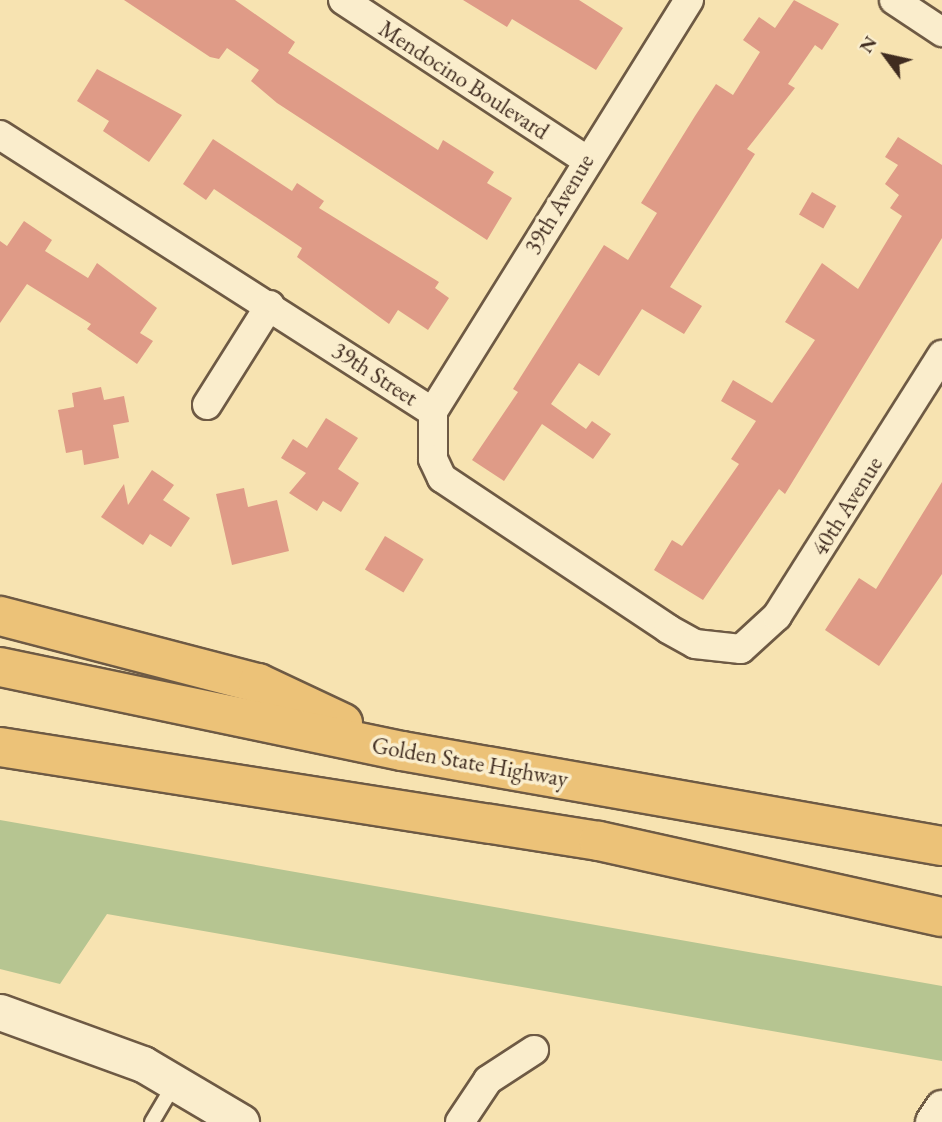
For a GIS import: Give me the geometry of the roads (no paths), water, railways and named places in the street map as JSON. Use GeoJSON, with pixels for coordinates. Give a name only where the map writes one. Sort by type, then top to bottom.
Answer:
{"type":"FeatureCollection","features":[{"type":"Feature","properties":{"kind":"highway"},"geometry":{"type":"LineString","coordinates":[[0,616],[258,683],[402,751]]}},
{"type":"Feature","properties":{"kind":"highway","name":"Golden State Highway"},"geometry":{"type":"LineString","coordinates":[[0,667],[402,751],[942,846]]}},
{"type":"Feature","properties":{"kind":"highway"},"geometry":{"type":"LineString","coordinates":[[0,747],[599,841],[942,917]]}},
{"type":"Feature","properties":{"kind":"street","name":"Mendocino Boulevard"},"geometry":{"type":"LineString","coordinates":[[343,0],[585,159]]}},
{"type":"Feature","properties":{"kind":"street","name":"39th Avenue"},"geometry":{"type":"LineString","coordinates":[[433,412],[585,159],[689,0]]}},
{"type":"Feature","properties":{"kind":"street"},"geometry":{"type":"LineString","coordinates":[[894,0],[942,32]]}},
{"type":"Feature","properties":{"kind":"street","name":"39th Street"},"geometry":{"type":"LineString","coordinates":[[0,135],[270,305],[433,412],[433,459],[453,488],[668,629],[695,644],[741,649]]}},
{"type":"Feature","properties":{"kind":"street"},"geometry":{"type":"LineString","coordinates":[[207,405],[270,305]]}},
{"type":"Feature","properties":{"kind":"street","name":"40th Avenue"},"geometry":{"type":"LineString","coordinates":[[741,649],[777,616],[942,355]]}},
{"type":"Feature","properties":{"kind":"street"},"geometry":{"type":"LineString","coordinates":[[0,1012],[76,1035],[176,1082],[241,1122]]}},
{"type":"Feature","properties":{"kind":"street"},"geometry":{"type":"LineString","coordinates":[[460,1122],[488,1080],[534,1050]]}},
{"type":"Feature","properties":{"kind":"street"},"geometry":{"type":"LineString","coordinates":[[933,1122],[942,1108]]}},
{"type":"Feature","properties":{"kind":"lane"},"geometry":{"type":"LineString","coordinates":[[152,1122],[176,1082]]}}]}
